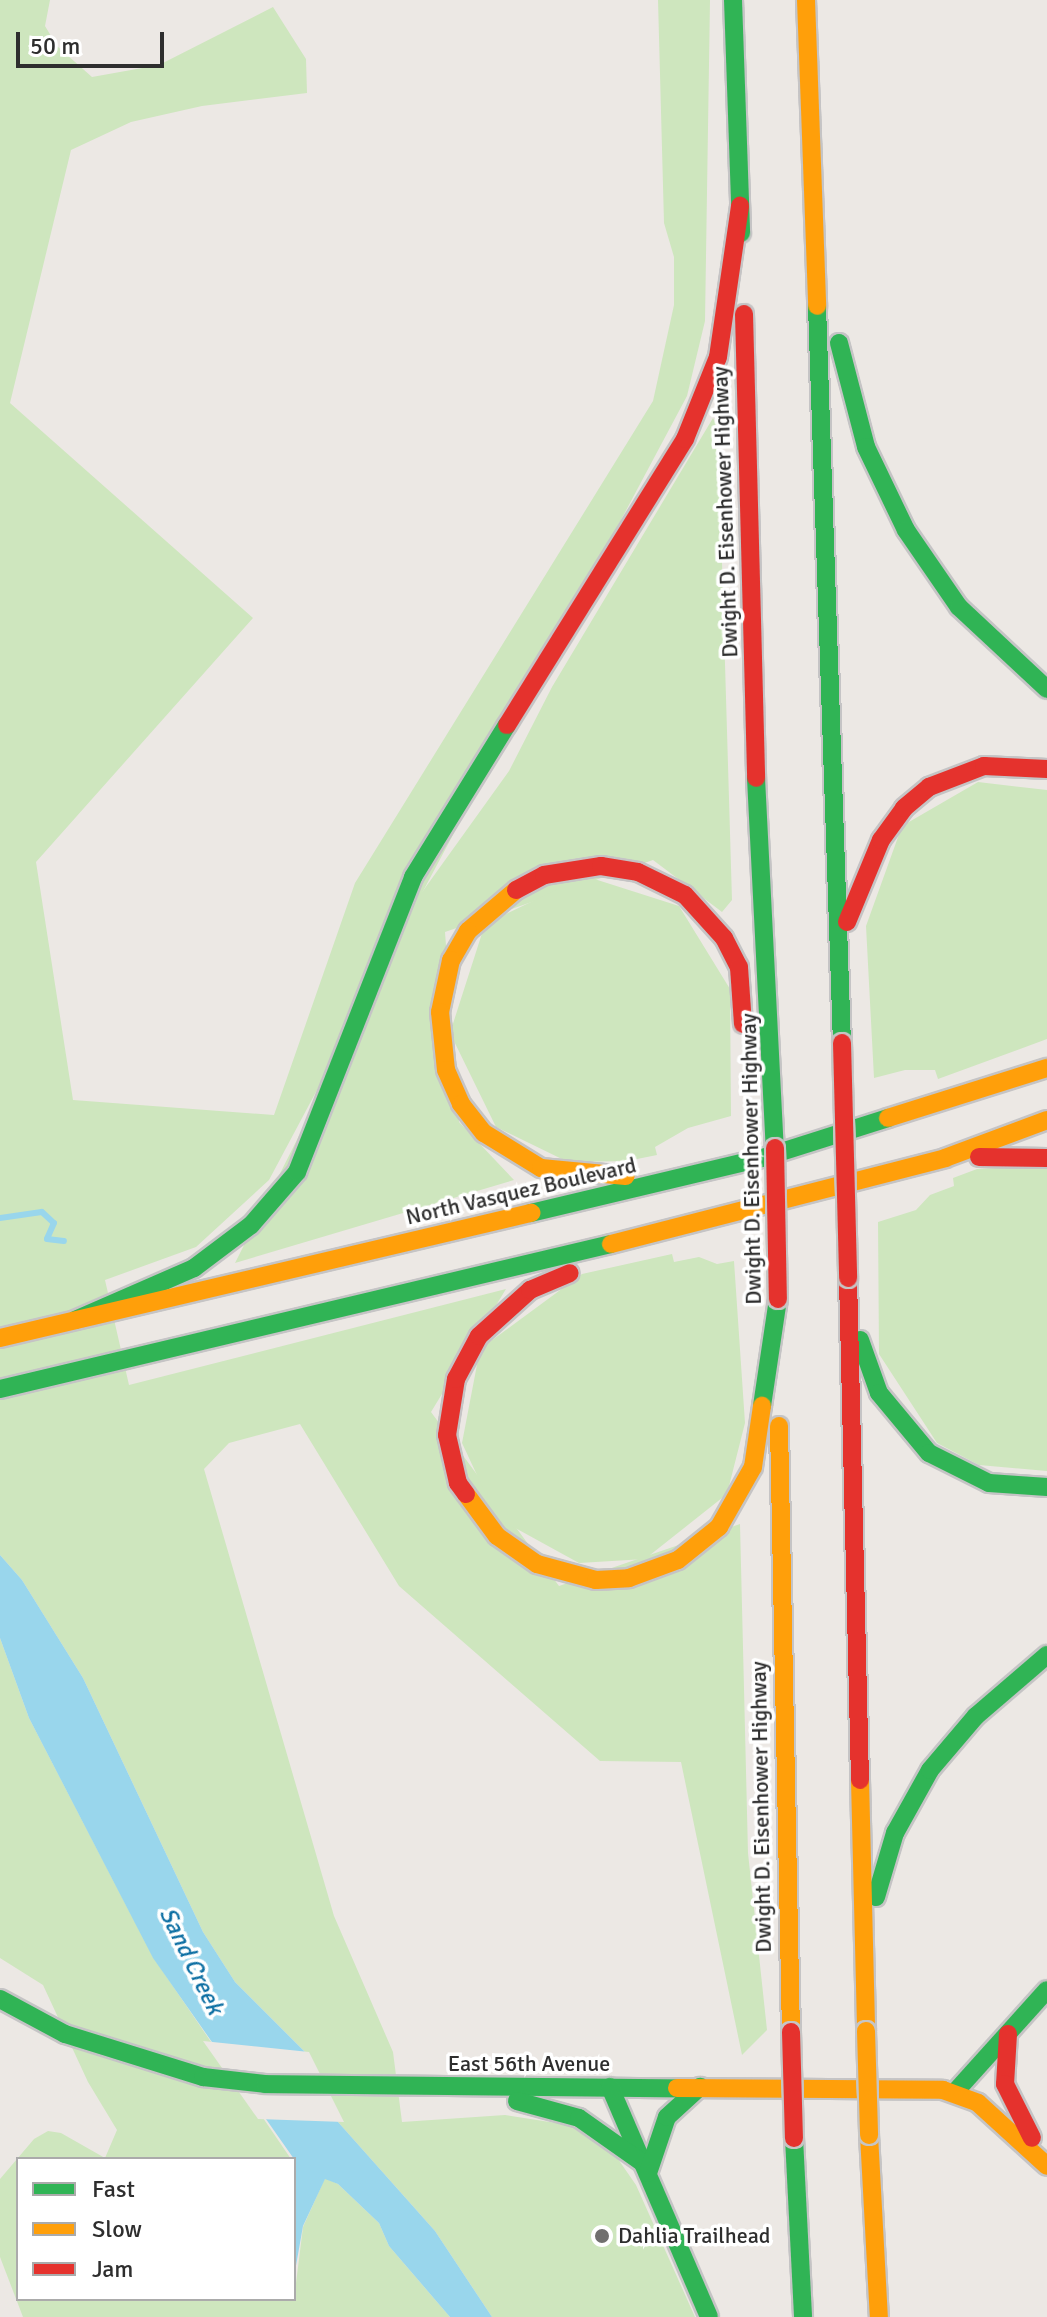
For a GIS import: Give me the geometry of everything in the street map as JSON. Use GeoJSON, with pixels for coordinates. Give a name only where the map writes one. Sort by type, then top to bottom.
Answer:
{"type":"FeatureCollection","features":[{"type":"Feature","properties":{"kind":"main road","name":"Dwight D. Eisenhower Highway"},"geometry":{"type":"LineString","coordinates":[[733,0],[757,799],[775,1148],[791,2032],[803,2317]]}},
{"type":"Feature","properties":{"kind":"main road"},"geometry":{"type":"LineString","coordinates":[[806,0],[840,947],[863,1962],[879,2317]]}},
{"type":"Feature","properties":{"kind":"main road"},"geometry":{"type":"LineString","coordinates":[[814,196],[853,407],[884,490],[959,607],[1047,689]]}},
{"type":"Feature","properties":{"kind":"main road"},"geometry":{"type":"LineString","coordinates":[[75,1320],[194,1268],[227,1245],[297,1172],[413,877],[685,439],[718,357],[740,206]]}},
{"type":"Feature","properties":{"kind":"main road"},"geometry":{"type":"LineString","coordinates":[[840,947],[866,866],[904,808],[958,773],[1012,764],[1047,769]]}},
{"type":"Feature","properties":{"kind":"main road"},"geometry":{"type":"LineString","coordinates":[[696,1174],[555,1172],[484,1133],[461,1104],[446,1070],[440,1012],[451,960],[492,906],[527,883],[581,867],[638,872],[685,895],[724,938],[739,967],[746,1050]]}},
{"type":"Feature","properties":{"kind":"main road"},"geometry":{"type":"LineString","coordinates":[[976,1093],[1047,1053]]}},
{"type":"Feature","properties":{"kind":"main road","name":"North Vasquez Boulevard"},"geometry":{"type":"LineString","coordinates":[[0,1338],[696,1174],[976,1093],[1047,1068]]}},
{"type":"Feature","properties":{"kind":"main road"},"geometry":{"type":"LineString","coordinates":[[751,1078],[775,1148]]}},
{"type":"Feature","properties":{"kind":"main road"},"geometry":{"type":"LineString","coordinates":[[0,1389],[676,1229],[945,1158],[1047,1120]]}},
{"type":"Feature","properties":{"kind":"main road"},"geometry":{"type":"LineString","coordinates":[[945,1158],[1047,1158]]}},
{"type":"Feature","properties":{"kind":"main road"},"geometry":{"type":"LineString","coordinates":[[676,1229],[530,1290],[491,1321],[469,1351],[450,1398],[449,1451],[466,1498],[511,1548],[556,1571],[613,1580],[663,1567],[706,1539],[740,1498],[753,1467],[778,1299]]}},
{"type":"Feature","properties":{"kind":"main road"},"geometry":{"type":"LineString","coordinates":[[848,1278],[869,1370],[903,1428],[929,1453],[974,1478],[1047,1487]]}},
{"type":"Feature","properties":{"kind":"main road"},"geometry":{"type":"LineString","coordinates":[[863,1962],[886,1856],[917,1790],[944,1750],[976,1716],[1047,1655]]}},
{"type":"Feature","properties":{"kind":"main road"},"geometry":{"type":"LineString","coordinates":[[1047,1990],[955,2092],[985,2109],[1047,2164]]}},
{"type":"Feature","properties":{"kind":"main road","name":"East 56th Avenue"},"geometry":{"type":"LineString","coordinates":[[2,2006],[65,2034],[203,2077],[413,2089],[700,2087],[955,2092]]}},
{"type":"Feature","properties":{"kind":"main road"},"geometry":{"type":"LineString","coordinates":[[1008,2034],[1008,2095],[1047,2164]]}},
{"type":"Feature","properties":{"kind":"main road"},"geometry":{"type":"LineString","coordinates":[[610,2087],[709,2317]]}},
{"type":"Feature","properties":{"kind":"main road"},"geometry":{"type":"LineString","coordinates":[[646,2169],[667,2117],[700,2087]]}},
{"type":"Feature","properties":{"kind":"main road"},"geometry":{"type":"LineString","coordinates":[[413,2089],[548,2106],[593,2125],[646,2169]]}},
{"type":"Feature","properties":{"kind":"green space"},"geometry":{"type":"Polygon","coordinates":[[[0,0],[50,0],[45,26],[57,46],[92,77],[159,65],[273,7],[306,59],[307,93],[202,106],[131,122],[71,150],[10,403],[253,618],[36,862],[73,1100],[274,1115],[355,883],[653,401],[674,305],[674,257],[664,223],[658,0],[710,0],[705,321],[687,396],[269,1180],[196,1247],[105,1280],[129,1385],[506,1289],[431,1412],[559,1586],[740,1524],[748,1853],[767,2030],[742,2055],[681,1762],[600,1761],[399,1586],[300,1424],[229,1443],[204,1469],[334,1916],[393,2052],[402,2122],[505,2115],[569,2125],[618,2159],[636,2185],[695,2317],[492,2317],[435,2231],[338,2122],[305,2052],[235,1982],[203,1932],[83,1678],[22,1580],[0,1555],[0,0]]]}},
{"type":"Feature","properties":{"kind":"green space"},"geometry":{"type":"Polygon","coordinates":[[[713,418],[718,427],[732,900],[722,912],[653,860],[445,932],[459,1122],[514,1180],[235,1263],[420,895],[509,771],[552,687],[713,418]]]}},
{"type":"Feature","properties":{"kind":"green space"},"geometry":{"type":"Polygon","coordinates":[[[978,782],[1047,790],[1047,1039],[938,1079],[935,1070],[905,1070],[874,1078],[866,926],[902,826],[978,782]]]}},
{"type":"Feature","properties":{"kind":"green space"},"geometry":{"type":"Polygon","coordinates":[[[585,876],[679,906],[730,989],[731,1116],[688,1128],[655,1147],[657,1155],[627,1161],[568,1162],[496,1127],[450,1033],[485,924],[585,876]]]}},
{"type":"Feature","properties":{"kind":"green space"},"geometry":{"type":"Polygon","coordinates":[[[1047,1165],[1047,1471],[979,1465],[937,1443],[879,1354],[878,1222],[916,1210],[930,1195],[954,1186],[953,1178],[977,1169],[1047,1165]]]}},
{"type":"Feature","properties":{"kind":"green space"},"geometry":{"type":"Polygon","coordinates":[[[672,1254],[674,1262],[699,1257],[717,1264],[734,1261],[745,1423],[727,1494],[645,1559],[579,1563],[497,1518],[462,1443],[480,1349],[582,1274],[672,1254]]]}},
{"type":"Feature","properties":{"kind":"green space"},"geometry":{"type":"Polygon","coordinates":[[[0,1638],[29,1718],[153,1957],[290,2157],[105,2157],[117,2130],[88,2082],[43,1985],[0,1958],[0,1638]]]}},
{"type":"Feature","properties":{"kind":"green space"},"geometry":{"type":"Polygon","coordinates":[[[48,2131],[61,2133],[103,2157],[19,2157],[34,2139],[48,2131]]]}},
{"type":"Feature","properties":{"kind":"green space"},"geometry":{"type":"Polygon","coordinates":[[[16,2160],[16,2299],[0,2257],[0,2179],[16,2160]]]}},
{"type":"Feature","properties":{"kind":"green space"},"geometry":{"type":"Polygon","coordinates":[[[325,2178],[338,2184],[379,2223],[389,2246],[450,2317],[23,2317],[17,2301],[296,2301],[303,2227],[325,2178]]]}},
{"type":"Feature","properties":{"kind":"water","name":"Sand Creek"},"geometry":{"type":"Polygon","coordinates":[[[0,1555],[22,1580],[83,1678],[203,1932],[235,1982],[305,2052],[338,2122],[435,2231],[492,2317],[450,2317],[389,2246],[379,2223],[338,2184],[325,2179],[303,2226],[296,2266],[296,2157],[293,2157],[153,1958],[29,1718],[0,1638],[0,1555]]]}},
{"type":"Feature","properties":{"kind":"pier"},"geometry":{"type":"Polygon","coordinates":[[[203,2041],[309,2052],[344,2122],[258,2119],[203,2041]]]}},
{"type":"Feature","properties":{"kind":"waterway"},"geometry":{"type":"LineString","coordinates":[[0,1218],[42,1212],[54,1223],[47,1239],[64,1241]]}},
{"type":"Feature","properties":{"kind":"traffic: fast"},"geometry":{"type":"LineString","coordinates":[[733,0],[741,233]]}},
{"type":"Feature","properties":{"kind":"traffic: fast"},"geometry":{"type":"LineString","coordinates":[[817,306],[842,1043]]}},
{"type":"Feature","properties":{"kind":"traffic: fast"},"geometry":{"type":"LineString","coordinates":[[839,343],[866,447],[906,530],[959,607],[1047,689]]}},
{"type":"Feature","properties":{"kind":"traffic: fast"},"geometry":{"type":"LineString","coordinates":[[75,1320],[194,1268],[251,1225],[297,1172],[413,877],[507,725]]}},
{"type":"Feature","properties":{"kind":"traffic: fast"},"geometry":{"type":"LineString","coordinates":[[756,778],[775,1148]]}},
{"type":"Feature","properties":{"kind":"traffic: fast"},"geometry":{"type":"LineString","coordinates":[[531,1213],[762,1158],[888,1118]]}},
{"type":"Feature","properties":{"kind":"traffic: fast"},"geometry":{"type":"LineString","coordinates":[[0,1389],[611,1244]]}},
{"type":"Feature","properties":{"kind":"traffic: fast"},"geometry":{"type":"LineString","coordinates":[[762,1406],[778,1299]]}},
{"type":"Feature","properties":{"kind":"traffic: fast"},"geometry":{"type":"LineString","coordinates":[[860,1340],[879,1393],[929,1453],[989,1483],[1047,1487]]}},
{"type":"Feature","properties":{"kind":"traffic: fast"},"geometry":{"type":"LineString","coordinates":[[876,1897],[895,1833],[930,1770],[976,1716],[1047,1655]]}},
{"type":"Feature","properties":{"kind":"traffic: fast"},"geometry":{"type":"LineString","coordinates":[[955,2092],[1047,1990]]}},
{"type":"Feature","properties":{"kind":"traffic: fast"},"geometry":{"type":"LineString","coordinates":[[0,1999],[65,2034],[203,2077],[265,2084],[677,2088]]}},
{"type":"Feature","properties":{"kind":"traffic: fast"},"geometry":{"type":"LineString","coordinates":[[610,2087],[709,2317]]}},
{"type":"Feature","properties":{"kind":"traffic: fast"},"geometry":{"type":"LineString","coordinates":[[648,2173],[667,2117],[700,2087]]}},
{"type":"Feature","properties":{"kind":"traffic: fast"},"geometry":{"type":"LineString","coordinates":[[517,2101],[579,2118],[640,2161]]}},
{"type":"Feature","properties":{"kind":"traffic: fast"},"geometry":{"type":"LineString","coordinates":[[794,2138],[803,2317]]}},
{"type":"Feature","properties":{"kind":"traffic: slow"},"geometry":{"type":"LineString","coordinates":[[806,0],[817,306]]}},
{"type":"Feature","properties":{"kind":"traffic: slow"},"geometry":{"type":"LineString","coordinates":[[516,890],[468,931],[451,960],[440,1012],[446,1070],[461,1104],[484,1133],[541,1168],[626,1176]]}},
{"type":"Feature","properties":{"kind":"traffic: slow"},"geometry":{"type":"LineString","coordinates":[[888,1118],[1047,1068]]}},
{"type":"Feature","properties":{"kind":"traffic: slow"},"geometry":{"type":"LineString","coordinates":[[611,1244],[945,1158],[1047,1120]]}},
{"type":"Feature","properties":{"kind":"traffic: slow"},"geometry":{"type":"LineString","coordinates":[[0,1338],[531,1213]]}},
{"type":"Feature","properties":{"kind":"traffic: slow"},"geometry":{"type":"LineString","coordinates":[[466,1494],[497,1536],[537,1564],[596,1580],[629,1578],[678,1560],[719,1527],[753,1467],[762,1406]]}},
{"type":"Feature","properties":{"kind":"traffic: slow"},"geometry":{"type":"LineString","coordinates":[[779,1426],[791,2032]]}},
{"type":"Feature","properties":{"kind":"traffic: slow"},"geometry":{"type":"LineString","coordinates":[[860,1780],[866,2031]]}},
{"type":"Feature","properties":{"kind":"traffic: slow"},"geometry":{"type":"LineString","coordinates":[[866,2031],[869,2135]]}},
{"type":"Feature","properties":{"kind":"traffic: slow"},"geometry":{"type":"LineString","coordinates":[[677,2088],[943,2090],[978,2103],[1047,2166]]}},
{"type":"Feature","properties":{"kind":"traffic: slow"},"geometry":{"type":"LineString","coordinates":[[869,2135],[879,2317]]}},
{"type":"Feature","properties":{"kind":"traffic: jam"},"geometry":{"type":"LineString","coordinates":[[507,725],[685,439],[718,357],[740,206]]}},
{"type":"Feature","properties":{"kind":"traffic: jam"},"geometry":{"type":"LineString","coordinates":[[744,314],[756,778]]}},
{"type":"Feature","properties":{"kind":"traffic: jam"},"geometry":{"type":"LineString","coordinates":[[847,922],[881,840],[904,808],[929,787],[984,766],[1047,769]]}},
{"type":"Feature","properties":{"kind":"traffic: jam"},"geometry":{"type":"LineString","coordinates":[[516,890],[544,875],[601,866],[638,872],[685,895],[724,938],[739,967],[743,1024]]}},
{"type":"Feature","properties":{"kind":"traffic: jam"},"geometry":{"type":"LineString","coordinates":[[842,1043],[848,1278]]}},
{"type":"Feature","properties":{"kind":"traffic: jam"},"geometry":{"type":"LineString","coordinates":[[775,1148],[778,1299]]}},
{"type":"Feature","properties":{"kind":"traffic: jam"},"geometry":{"type":"LineString","coordinates":[[979,1157],[1047,1158]]}},
{"type":"Feature","properties":{"kind":"traffic: jam"},"geometry":{"type":"LineString","coordinates":[[466,1494],[458,1483],[447,1435],[456,1379],[479,1336],[530,1290],[570,1273]]}},
{"type":"Feature","properties":{"kind":"traffic: jam"},"geometry":{"type":"LineString","coordinates":[[848,1278],[860,1780]]}},
{"type":"Feature","properties":{"kind":"traffic: jam"},"geometry":{"type":"LineString","coordinates":[[791,2032],[794,2138]]}},
{"type":"Feature","properties":{"kind":"traffic: jam"},"geometry":{"type":"LineString","coordinates":[[1008,2034],[1005,2084],[1032,2138]]}},
{"type":"Feature","properties":{"kind":"place","name":"Dahlia Trailhead"},"geometry":{"type":"Point","coordinates":[602,2236]}}]}
